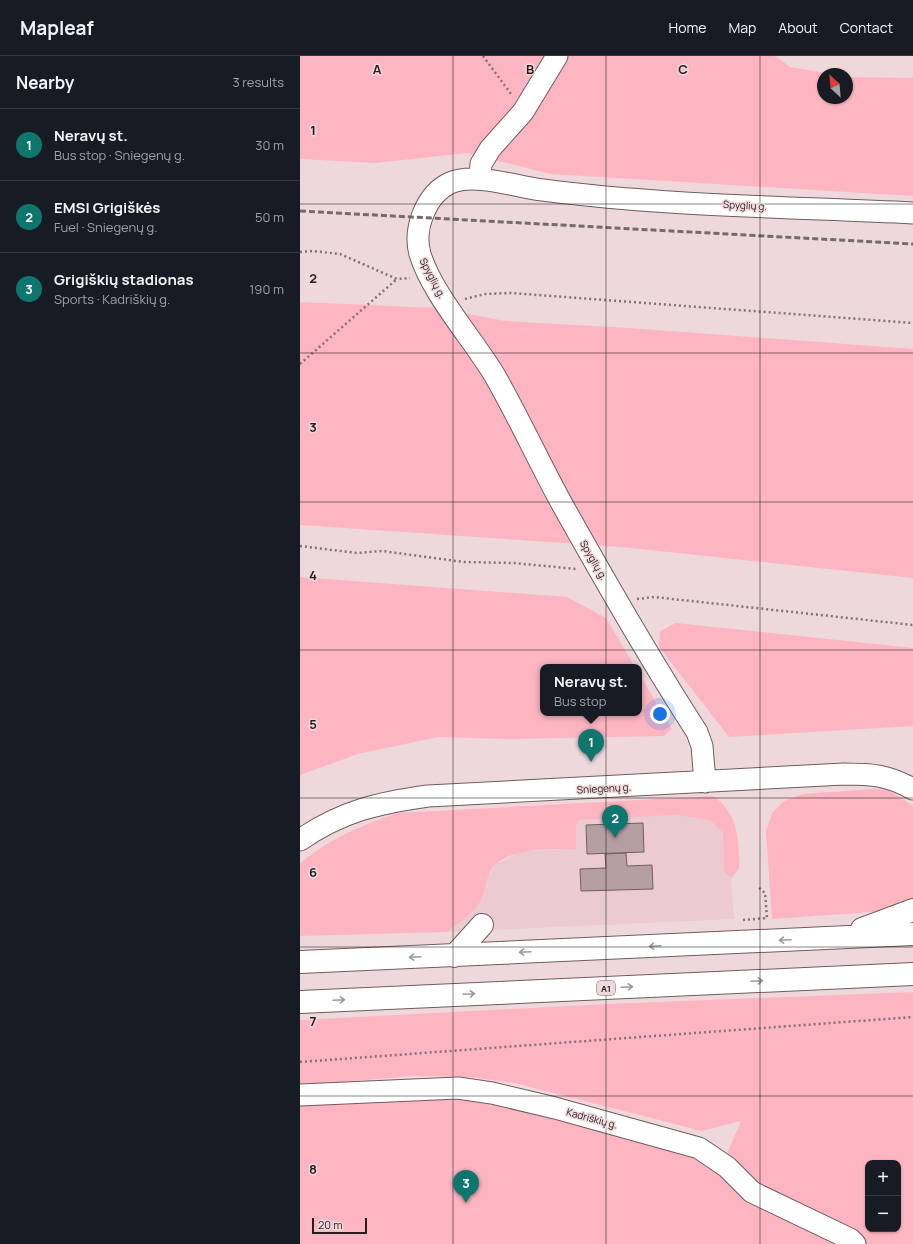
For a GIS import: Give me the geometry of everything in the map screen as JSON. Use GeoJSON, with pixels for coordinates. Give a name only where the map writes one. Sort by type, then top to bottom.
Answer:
{"type":"FeatureCollection","features":[{"type":"Feature","properties":{"kind":"highway"},"geometry":{"type":"LineString","coordinates":[[824,938],[873,926],[913,910]]}},
{"type":"Feature","properties":{"kind":"highway"},"geometry":{"type":"LineString","coordinates":[[454,956],[482,925]]}},
{"type":"Feature","properties":{"kind":"highway"},"geometry":{"type":"LineString","coordinates":[[300,962],[913,934]]}},
{"type":"Feature","properties":{"kind":"highway","name":"A1"},"geometry":{"type":"LineString","coordinates":[[300,1002],[913,974]]}},
{"type":"Feature","properties":{"kind":"street"},"geometry":{"type":"LineString","coordinates":[[480,180],[482,164],[490,149],[523,112],[557,56]]}},
{"type":"Feature","properties":{"kind":"street","name":"Spyglių g."},"geometry":{"type":"LineString","coordinates":[[705,782],[702,746],[697,732],[650,658],[620,606],[561,502],[494,375],[430,277],[419,251],[420,219],[434,195],[448,184],[461,180],[480,180],[520,188],[578,195],[913,213]]}},
{"type":"Feature","properties":{"kind":"street","name":"Sniegenų g."},"geometry":{"type":"LineString","coordinates":[[300,840],[344,815],[384,802],[428,796],[871,774],[894,779],[913,790]]}},
{"type":"Feature","properties":{"kind":"street","name":"Kadriškių g."},"geometry":{"type":"LineString","coordinates":[[300,1095],[458,1088],[492,1093],[562,1110],[699,1148],[727,1167],[752,1192],[837,1233],[855,1244]]}},
{"type":"Feature","properties":{"kind":"path"},"geometry":{"type":"LineString","coordinates":[[482,56],[523,112]]}},
{"type":"Feature","properties":{"kind":"path"},"geometry":{"type":"LineString","coordinates":[[300,252],[312,251],[340,254],[397,279],[430,277]]}},
{"type":"Feature","properties":{"kind":"path"},"geometry":{"type":"LineString","coordinates":[[300,364],[397,279]]}},
{"type":"Feature","properties":{"kind":"path"},"geometry":{"type":"LineString","coordinates":[[448,306],[468,297],[511,293],[913,323]]}},
{"type":"Feature","properties":{"kind":"path"},"geometry":{"type":"LineString","coordinates":[[300,546],[357,553],[382,551],[464,562],[514,563],[601,572]]}},
{"type":"Feature","properties":{"kind":"path"},"geometry":{"type":"LineString","coordinates":[[620,606],[636,600],[654,597],[913,626]]}},
{"type":"Feature","properties":{"kind":"path"},"geometry":{"type":"LineString","coordinates":[[300,1062],[913,1017]]}},
{"type":"Feature","properties":{"kind":"shaded area"},"geometry":{"type":"Polygon","coordinates":[[[300,56],[775,56],[790,67],[817,72],[817,104],[853,104],[853,77],[913,78],[913,196],[550,174],[467,153],[376,163],[300,159],[300,56]]]}},
{"type":"Feature","properties":{"kind":"shaded area"},"geometry":{"type":"Polygon","coordinates":[[[300,302],[437,308],[505,321],[629,328],[913,349],[913,578],[622,547],[300,525],[300,302]]]}},
{"type":"Feature","properties":{"kind":"shaded area"},"geometry":{"type":"Polygon","coordinates":[[[300,577],[567,597],[606,618],[633,664],[540,664],[540,716],[642,716],[642,679],[672,729],[664,736],[510,739],[438,737],[358,754],[300,775],[300,577]]]}},
{"type":"Feature","properties":{"kind":"shaded area"},"geometry":{"type":"Polygon","coordinates":[[[676,623],[913,648],[913,726],[729,737],[659,647],[660,631],[676,623]]]}},
{"type":"Feature","properties":{"kind":"shaded area"},"geometry":{"type":"Polygon","coordinates":[[[886,788],[913,806],[913,900],[886,911],[772,919],[766,831],[772,813],[784,801],[803,794],[886,788]]]}},
{"type":"Feature","properties":{"kind":"shaded area"},"geometry":{"type":"Polygon","coordinates":[[[713,796],[722,803],[728,811],[736,828],[739,848],[739,869],[731,878],[724,871],[723,833],[710,820],[677,815],[578,820],[576,825],[576,850],[534,850],[513,855],[496,864],[488,875],[484,894],[476,908],[447,932],[300,936],[300,863],[311,854],[334,840],[372,822],[398,813],[713,796]]]}},
{"type":"Feature","properties":{"kind":"shaded area"},"geometry":{"type":"Polygon","coordinates":[[[677,815],[710,820],[723,833],[724,871],[731,878],[734,919],[447,932],[466,918],[482,899],[487,878],[496,864],[523,851],[562,849],[576,850],[577,820],[677,815]]]}},
{"type":"Feature","properties":{"kind":"shaded area"},"geometry":{"type":"Polygon","coordinates":[[[913,992],[913,1244],[300,1244],[300,1105],[478,1098],[726,1156],[741,1121],[702,1131],[514,1083],[470,1077],[414,1076],[300,1085],[300,1020],[608,1004],[913,992]]]}},
{"type":"Feature","properties":{"kind":"building"},"geometry":{"type":"Polygon","coordinates":[[[643,823],[644,852],[587,854],[586,825],[643,823]]]}},
{"type":"Feature","properties":{"kind":"building"},"geometry":{"type":"Polygon","coordinates":[[[626,853],[627,866],[652,865],[653,889],[581,891],[580,869],[606,868],[605,854],[626,853]]]}},
{"type":"Feature","properties":{"kind":"railway"},"geometry":{"type":"LineString","coordinates":[[300,211],[913,244]]}},
{"type":"Feature","properties":{"kind":"place","name":"Neravų st."},"geometry":{"type":"Point","coordinates":[591,762]}},
{"type":"Feature","properties":{"kind":"place","name":"EMSI Grigiškės"},"geometry":{"type":"Point","coordinates":[615,838]}},
{"type":"Feature","properties":{"kind":"place","name":"Grigiškių stadionas"},"geometry":{"type":"Point","coordinates":[466,1203]}}]}
